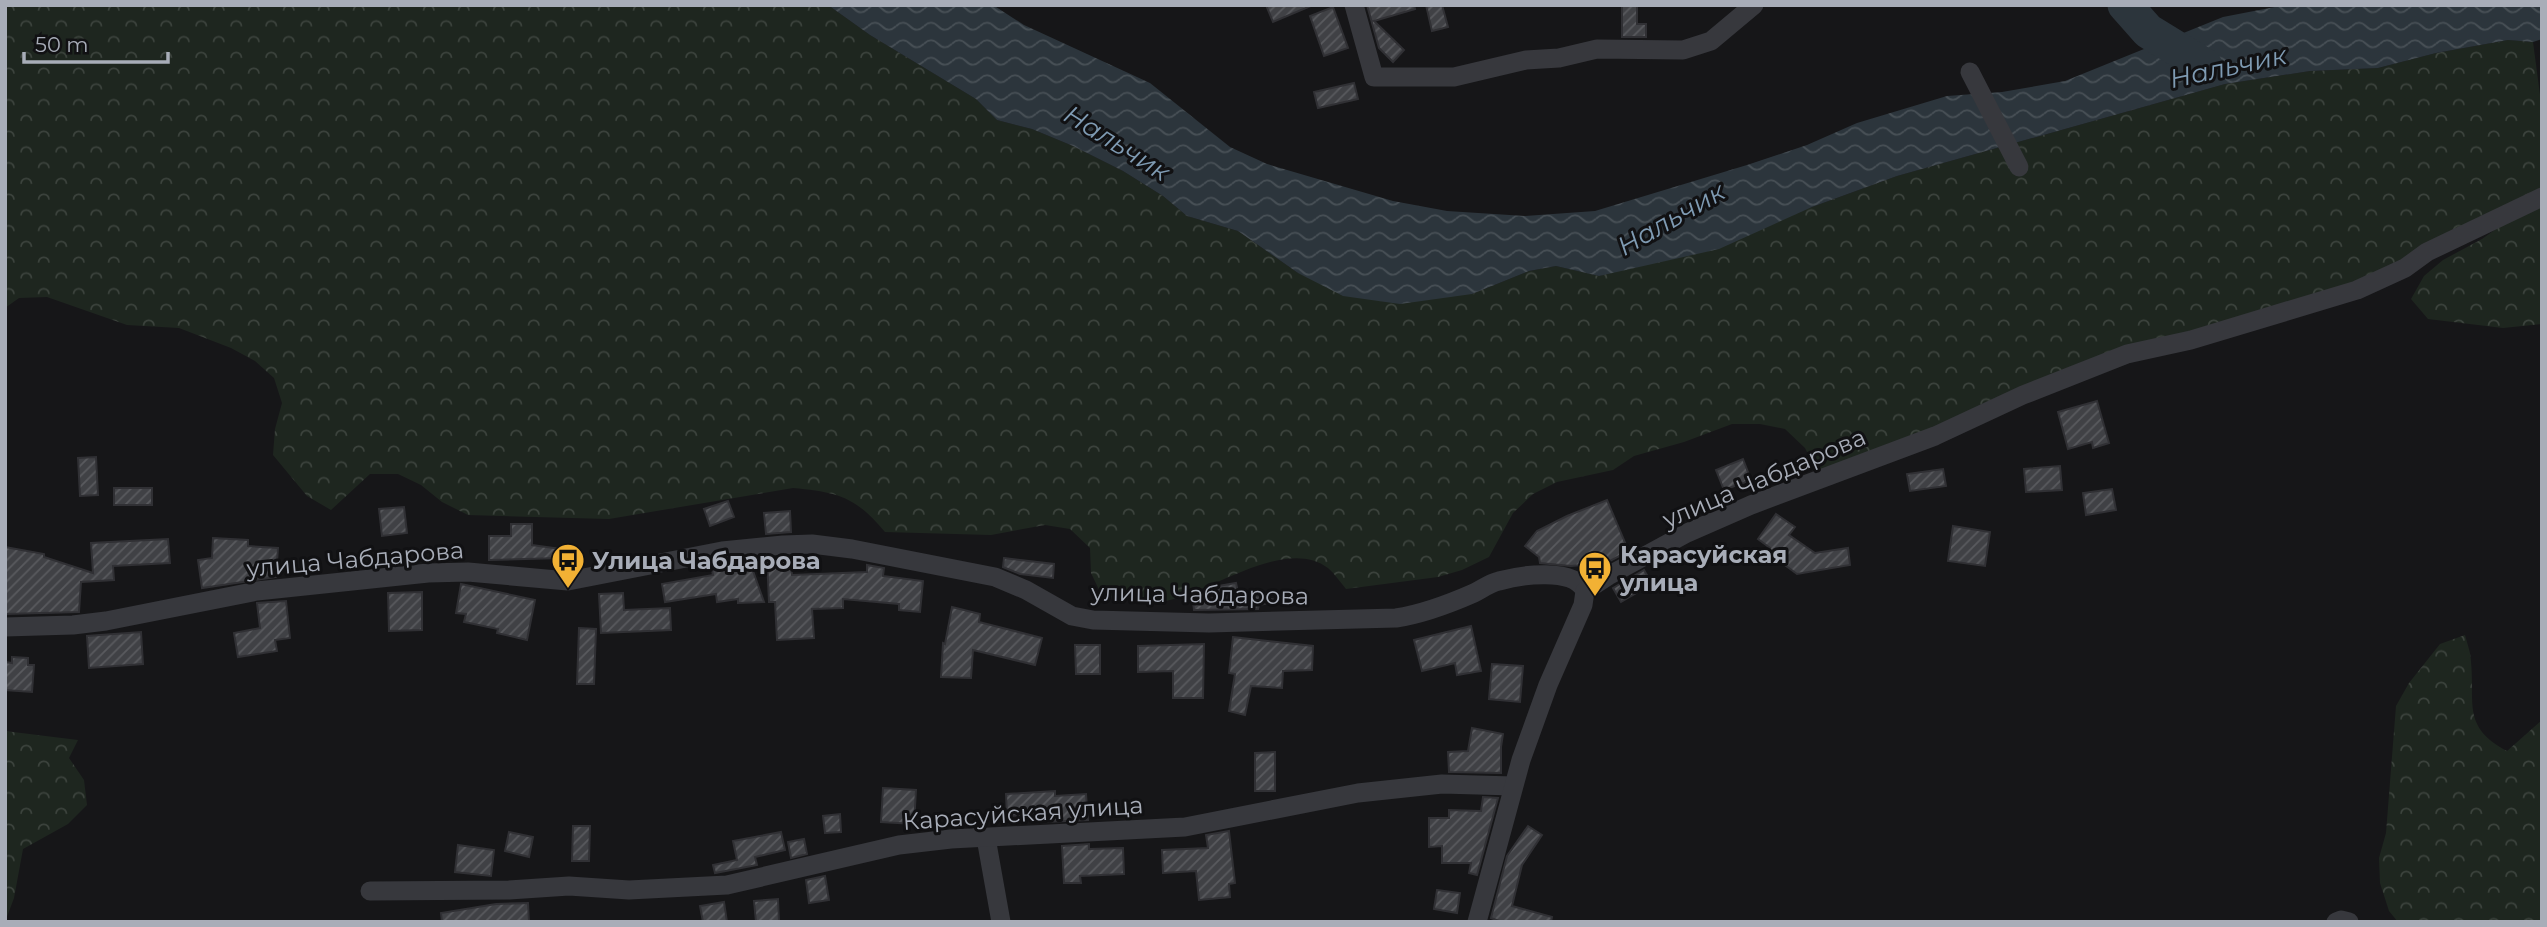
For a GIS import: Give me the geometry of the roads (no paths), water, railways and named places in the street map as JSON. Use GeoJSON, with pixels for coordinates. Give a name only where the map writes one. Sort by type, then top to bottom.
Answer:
{"type":"FeatureCollection","features":[{"type":"Feature","properties":{"kind":"street"},"geometry":{"type":"LineString","coordinates":[[1354,5],[1374,77],[1416,78],[1462,76],[1527,60],[1559,58],[1597,49],[1683,50],[1711,41],[1754,5]]}},
{"type":"Feature","properties":{"kind":"street"},"geometry":{"type":"LineString","coordinates":[[1970,74],[2016,164]]}},
{"type":"Feature","properties":{"kind":"street","name":"улица Чабдарова"},"geometry":{"type":"LineString","coordinates":[[5,627],[73,625],[157,612],[257,591],[439,572],[492,573],[568,581],[722,551],[783,545],[852,548],[995,577],[1026,590],[1072,617],[1093,620],[1209,622],[1396,618],[1422,613],[1497,581],[1544,575],[1570,578],[1582,585],[1585,591],[1716,519],[1935,436],[2051,383],[2127,354],[2191,341],[2357,290],[2384,279],[2427,252],[2542,197]]}},
{"type":"Feature","properties":{"kind":"street"},"geometry":{"type":"LineString","coordinates":[[1477,922],[1513,786],[1548,685],[1583,605],[1585,591]]}},
{"type":"Feature","properties":{"kind":"street","name":"Карасуйская улица"},"geometry":{"type":"LineString","coordinates":[[370,891],[509,890],[569,886],[629,890],[727,885],[900,845],[1185,827],[1358,793],[1442,784],[1513,786]]}},
{"type":"Feature","properties":{"kind":"street"},"geometry":{"type":"LineString","coordinates":[[986,838],[1001,922]]}},
{"type":"Feature","properties":{"kind":"street"},"geometry":{"type":"LineString","coordinates":[[2336,922],[2349,922]]}},
{"type":"Feature","properties":{"kind":"water","name":"Нальчик"},"geometry":{"type":"Polygon","coordinates":[[[828,5],[993,5],[1024,25],[1150,83],[1230,147],[1267,164],[1393,201],[1447,211],[1525,216],[1595,211],[1747,165],[1807,145],[1857,123],[1947,96],[2002,92],[2065,81],[2223,17],[2285,5],[2542,5],[2542,39],[2533,42],[2508,40],[2436,53],[2378,68],[2310,71],[2225,84],[1897,176],[1812,207],[1719,249],[1599,276],[1556,266],[1529,271],[1472,294],[1400,304],[1343,296],[1298,273],[1238,231],[1187,216],[1163,196],[1123,171],[1032,129],[997,120],[976,99],[870,35],[828,5]]]}},
{"type":"Feature","properties":{"kind":"waterway","name":"Нальчик"},"geometry":{"type":"LineString","coordinates":[[2125,5],[2148,31],[2205,66]]}},
{"type":"Feature","properties":{"kind":"place","name":"Улица Чабдарова"},"geometry":{"type":"Point","coordinates":[568,590]}},
{"type":"Feature","properties":{"kind":"place","name":"Карасуйская улица"},"geometry":{"type":"Point","coordinates":[1595,598]}}]}
